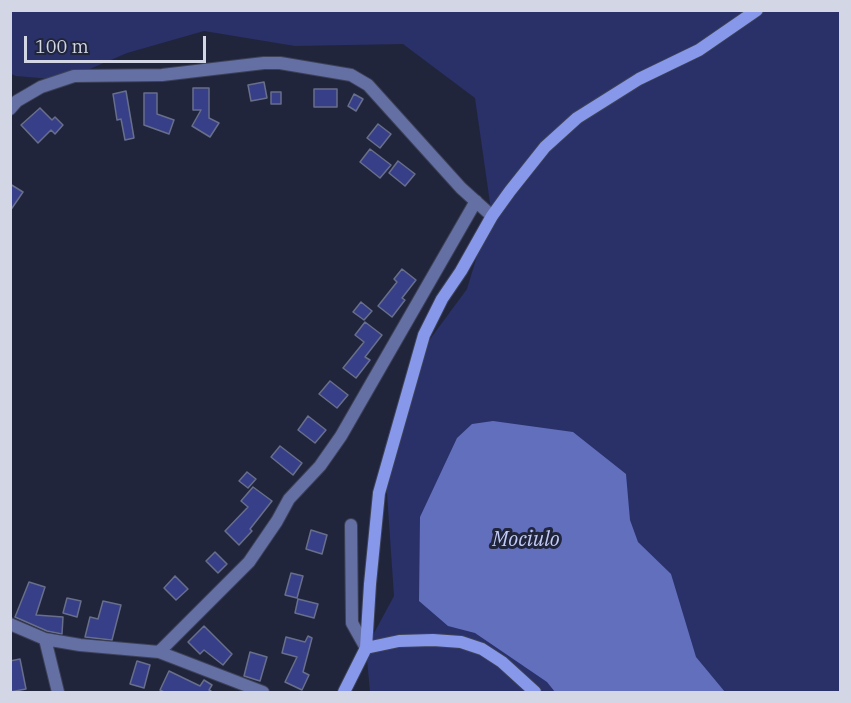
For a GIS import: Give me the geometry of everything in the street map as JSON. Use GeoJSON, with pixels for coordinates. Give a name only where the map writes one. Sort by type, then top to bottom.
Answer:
{"type":"FeatureCollection","features":[{"type":"Feature","properties":{"kind":"street"},"geometry":{"type":"LineString","coordinates":[[344,693],[366,648],[379,493],[417,357],[424,335],[442,299],[461,271],[492,216],[545,147],[577,118],[639,79],[699,50],[757,10]]}},
{"type":"Feature","properties":{"kind":"street"},"geometry":{"type":"LineString","coordinates":[[10,109],[17,101],[41,87],[74,76],[162,75],[264,63],[280,63],[351,75],[368,85],[454,180],[492,216]]}},
{"type":"Feature","properties":{"kind":"street"},"geometry":{"type":"LineString","coordinates":[[159,652],[249,562],[289,499],[321,466],[341,436],[476,201]]}},
{"type":"Feature","properties":{"kind":"street"},"geometry":{"type":"LineString","coordinates":[[351,525],[352,623],[366,648]]}},
{"type":"Feature","properties":{"kind":"street"},"geometry":{"type":"LineString","coordinates":[[10,624],[45,639],[80,645],[159,652],[263,693]]}},
{"type":"Feature","properties":{"kind":"street"},"geometry":{"type":"LineString","coordinates":[[45,639],[58,693]]}},
{"type":"Feature","properties":{"kind":"street"},"geometry":{"type":"LineString","coordinates":[[366,648],[399,641],[461,642],[482,649],[502,662],[535,693]]}},
{"type":"Feature","properties":{"kind":"shaded area"},"geometry":{"type":"Polygon","coordinates":[[[10,11],[840,11],[840,692],[370,692],[366,648],[394,596],[384,449],[408,369],[467,289],[491,210],[475,98],[403,44],[295,46],[204,31],[127,53],[64,80],[16,76],[11,74],[10,11]]]}},
{"type":"Feature","properties":{"kind":"water","name":"Mociulo"},"geometry":{"type":"Polygon","coordinates":[[[493,421],[573,432],[626,474],[630,520],[638,542],[671,574],[696,657],[725,692],[555,692],[547,682],[475,633],[448,626],[419,601],[420,517],[457,438],[472,424],[493,421]]]}},
{"type":"Feature","properties":{"kind":"building"},"geometry":{"type":"Polygon","coordinates":[[[264,82],[267,98],[251,101],[248,85],[264,82]]]}},
{"type":"Feature","properties":{"kind":"building"},"geometry":{"type":"Polygon","coordinates":[[[193,88],[209,88],[209,118],[219,123],[210,137],[192,126],[201,110],[193,110],[193,88]]]}},
{"type":"Feature","properties":{"kind":"building"},"geometry":{"type":"Polygon","coordinates":[[[314,89],[337,89],[337,107],[314,107],[314,89]]]}},
{"type":"Feature","properties":{"kind":"building"},"geometry":{"type":"Polygon","coordinates":[[[126,91],[134,138],[125,140],[121,119],[117,120],[113,94],[126,91]]]}},
{"type":"Feature","properties":{"kind":"building"},"geometry":{"type":"Polygon","coordinates":[[[271,92],[281,92],[281,104],[271,104],[271,92]]]}},
{"type":"Feature","properties":{"kind":"building"},"geometry":{"type":"Polygon","coordinates":[[[144,93],[157,93],[157,114],[174,120],[169,134],[144,125],[144,93]]]}},
{"type":"Feature","properties":{"kind":"building"},"geometry":{"type":"Polygon","coordinates":[[[354,94],[363,99],[356,111],[348,106],[354,94]]]}},
{"type":"Feature","properties":{"kind":"building"},"geometry":{"type":"Polygon","coordinates":[[[40,108],[52,120],[55,117],[63,125],[55,134],[51,130],[38,143],[21,125],[40,108]]]}},
{"type":"Feature","properties":{"kind":"building"},"geometry":{"type":"Polygon","coordinates":[[[378,124],[391,134],[380,148],[367,138],[378,124]]]}},
{"type":"Feature","properties":{"kind":"building"},"geometry":{"type":"Polygon","coordinates":[[[370,149],[391,165],[380,178],[360,162],[370,149]]]}},
{"type":"Feature","properties":{"kind":"building"},"geometry":{"type":"Polygon","coordinates":[[[398,161],[415,174],[405,186],[389,173],[398,161]]]}},
{"type":"Feature","properties":{"kind":"building"},"geometry":{"type":"Polygon","coordinates":[[[10,184],[23,192],[10,211],[10,184]]]}},
{"type":"Feature","properties":{"kind":"building"},"geometry":{"type":"Polygon","coordinates":[[[402,269],[416,280],[402,298],[405,300],[392,317],[378,306],[397,282],[394,279],[402,269]]]}},
{"type":"Feature","properties":{"kind":"building"},"geometry":{"type":"Polygon","coordinates":[[[361,302],[372,311],[364,320],[353,312],[361,302]]]}},
{"type":"Feature","properties":{"kind":"building"},"geometry":{"type":"Polygon","coordinates":[[[365,322],[382,335],[365,357],[370,360],[356,378],[343,368],[364,342],[355,335],[365,322]]]}},
{"type":"Feature","properties":{"kind":"building"},"geometry":{"type":"Polygon","coordinates":[[[330,381],[348,395],[337,408],[319,394],[330,381]]]}},
{"type":"Feature","properties":{"kind":"building"},"geometry":{"type":"Polygon","coordinates":[[[308,416],[326,430],[315,443],[298,430],[308,416]]]}},
{"type":"Feature","properties":{"kind":"building"},"geometry":{"type":"Polygon","coordinates":[[[280,446],[302,463],[293,475],[271,457],[280,446]]]}},
{"type":"Feature","properties":{"kind":"building"},"geometry":{"type":"Polygon","coordinates":[[[247,472],[256,479],[248,488],[239,481],[247,472]]]}},
{"type":"Feature","properties":{"kind":"building"},"geometry":{"type":"Polygon","coordinates":[[[253,487],[272,501],[250,529],[252,531],[239,545],[225,531],[248,507],[241,501],[253,487]]]}},
{"type":"Feature","properties":{"kind":"building"},"geometry":{"type":"Polygon","coordinates":[[[311,530],[327,535],[322,554],[306,549],[311,530]]]}},
{"type":"Feature","properties":{"kind":"building"},"geometry":{"type":"Polygon","coordinates":[[[215,552],[227,564],[218,573],[206,561],[215,552]]]}},
{"type":"Feature","properties":{"kind":"building"},"geometry":{"type":"Polygon","coordinates":[[[291,573],[303,576],[297,598],[285,595],[291,573]]]}},
{"type":"Feature","properties":{"kind":"building"},"geometry":{"type":"Polygon","coordinates":[[[175,576],[188,589],[176,600],[164,588],[175,576]]]}},
{"type":"Feature","properties":{"kind":"building"},"geometry":{"type":"Polygon","coordinates":[[[29,582],[45,587],[36,615],[63,617],[62,634],[47,631],[15,617],[29,582]]]}},
{"type":"Feature","properties":{"kind":"building"},"geometry":{"type":"Polygon","coordinates":[[[67,598],[81,601],[77,617],[63,613],[67,598]]]}},
{"type":"Feature","properties":{"kind":"building"},"geometry":{"type":"Polygon","coordinates":[[[298,599],[318,604],[314,618],[295,613],[298,599]]]}},
{"type":"Feature","properties":{"kind":"building"},"geometry":{"type":"Polygon","coordinates":[[[103,601],[121,605],[112,640],[85,637],[90,617],[98,619],[103,601]]]}},
{"type":"Feature","properties":{"kind":"building"},"geometry":{"type":"Polygon","coordinates":[[[204,626],[232,654],[223,665],[204,650],[200,654],[188,642],[204,626]]]}},
{"type":"Feature","properties":{"kind":"building"},"geometry":{"type":"Polygon","coordinates":[[[308,636],[312,638],[303,672],[309,675],[302,690],[285,682],[297,657],[282,653],[286,637],[305,642],[308,636]]]}},
{"type":"Feature","properties":{"kind":"building"},"geometry":{"type":"Polygon","coordinates":[[[250,652],[267,657],[260,681],[244,676],[250,652]]]}},
{"type":"Feature","properties":{"kind":"building"},"geometry":{"type":"Polygon","coordinates":[[[20,659],[26,689],[10,692],[10,661],[20,659]]]}},
{"type":"Feature","properties":{"kind":"building"},"geometry":{"type":"Polygon","coordinates":[[[137,661],[150,665],[144,688],[130,684],[137,661]]]}},
{"type":"Feature","properties":{"kind":"building"},"geometry":{"type":"Polygon","coordinates":[[[169,671],[200,686],[204,680],[212,685],[209,690],[214,693],[166,693],[160,690],[169,671]]]}}]}
